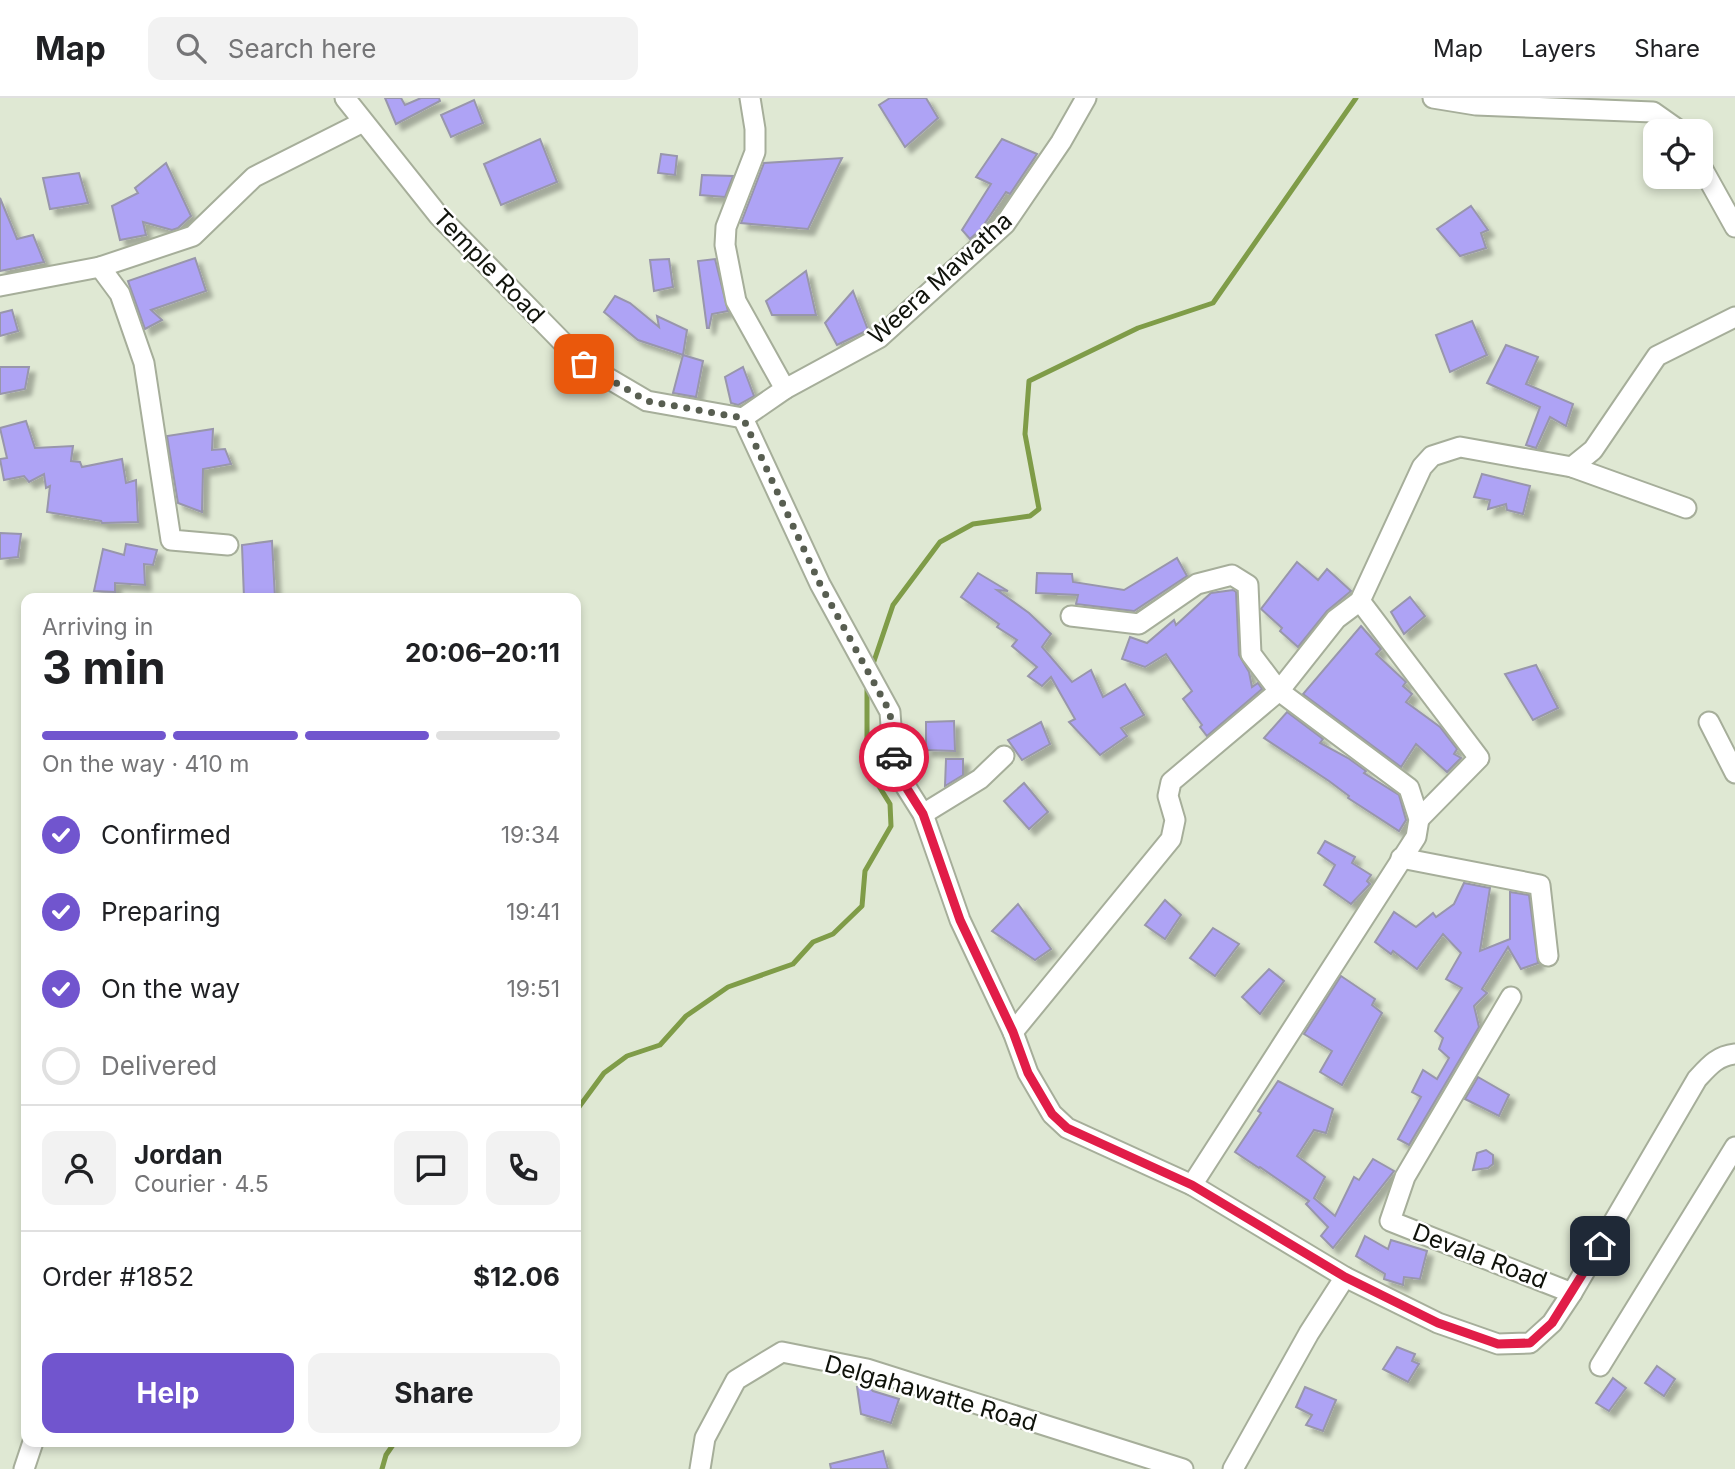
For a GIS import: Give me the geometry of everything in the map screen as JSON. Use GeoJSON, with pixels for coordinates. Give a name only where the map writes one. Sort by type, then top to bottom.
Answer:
{"type":"FeatureCollection","features":[{"type":"Feature","properties":{"kind":"street","name":"Temple Road"},"geometry":{"type":"LineString","coordinates":[[345,98],[439,216],[584,364],[647,401],[743,418]]}},
{"type":"Feature","properties":{"kind":"street"},"geometry":{"type":"LineString","coordinates":[[750,98],[755,129],[755,152],[726,227],[725,245],[736,301],[785,389],[743,418],[820,584],[890,712],[894,768],[923,814],[960,920],[1013,1032],[1028,1073],[1052,1114],[1067,1128],[1192,1185],[1345,1277],[1438,1323],[1498,1344],[1530,1343],[1552,1323],[1572,1293]]}},
{"type":"Feature","properties":{"kind":"street","name":"Weera Mawatha"},"geometry":{"type":"LineString","coordinates":[[785,389],[879,338],[1005,225],[1061,142],[1086,98]]}},
{"type":"Feature","properties":{"kind":"street"},"geometry":{"type":"LineString","coordinates":[[1433,98],[1476,105],[1653,113],[1662,119]]}},
{"type":"Feature","properties":{"kind":"street"},"geometry":{"type":"LineString","coordinates":[[0,286],[100,267],[193,236],[254,177],[363,122]]}},
{"type":"Feature","properties":{"kind":"street"},"geometry":{"type":"LineString","coordinates":[[1713,186],[1734,222]]}},
{"type":"Feature","properties":{"kind":"street"},"geometry":{"type":"LineString","coordinates":[[100,267],[120,294],[145,363],[171,540],[228,545]]}},
{"type":"Feature","properties":{"kind":"street"},"geometry":{"type":"LineString","coordinates":[[1572,467],[1593,450],[1657,356],[1735,317]]}},
{"type":"Feature","properties":{"kind":"street"},"geometry":{"type":"LineString","coordinates":[[1013,1032],[1171,839],[1175,820],[1168,796],[1171,782],[1279,691],[1336,619],[1360,601],[1422,467],[1432,456],[1460,447],[1572,467],[1686,508]]}},
{"type":"Feature","properties":{"kind":"street"},"geometry":{"type":"LineString","coordinates":[[1071,616],[1139,624],[1197,584],[1232,575],[1248,585],[1251,654],[1279,691],[1409,788],[1419,820],[1416,837],[1192,1185]]}},
{"type":"Feature","properties":{"kind":"street"},"geometry":{"type":"LineString","coordinates":[[1360,601],[1479,758],[1419,820]]}},
{"type":"Feature","properties":{"kind":"street"},"geometry":{"type":"LineString","coordinates":[[1709,722],[1735,773]]}},
{"type":"Feature","properties":{"kind":"street"},"geometry":{"type":"LineString","coordinates":[[923,814],[981,779],[1004,756]]}},
{"type":"Feature","properties":{"kind":"street"},"geometry":{"type":"LineString","coordinates":[[1401,858],[1540,885],[1548,956]]}},
{"type":"Feature","properties":{"kind":"street","name":"Devala Road"},"geometry":{"type":"LineString","coordinates":[[1511,997],[1405,1177],[1390,1221],[1572,1293],[1697,1079],[1713,1062],[1724,1055],[1735,1054]]}},
{"type":"Feature","properties":{"kind":"street"},"geometry":{"type":"LineString","coordinates":[[1600,1366],[1735,1147]]}},
{"type":"Feature","properties":{"kind":"street"},"geometry":{"type":"LineString","coordinates":[[1233,1469],[1309,1333],[1345,1277]]}},
{"type":"Feature","properties":{"kind":"street","name":"Delgahawatte Road"},"geometry":{"type":"LineString","coordinates":[[700,1469],[705,1438],[736,1380],[782,1352],[867,1369],[1183,1469]]}},
{"type":"Feature","properties":{"kind":"street"},"geometry":{"type":"LineString","coordinates":[[24,1469],[31,1447]]}},
{"type":"Feature","properties":{"kind":"building"},"geometry":{"type":"Polygon","coordinates":[[[385,98],[401,98],[405,105],[421,98],[439,98],[440,101],[396,124],[385,98]]]}},
{"type":"Feature","properties":{"kind":"building"},"geometry":{"type":"Polygon","coordinates":[[[890,98],[926,98],[938,118],[905,147],[879,105],[890,98]]]}},
{"type":"Feature","properties":{"kind":"building"},"geometry":{"type":"Polygon","coordinates":[[[474,100],[483,123],[451,137],[441,115],[474,100]]]}},
{"type":"Feature","properties":{"kind":"building"},"geometry":{"type":"Polygon","coordinates":[[[540,139],[557,182],[501,205],[484,164],[540,139]]]}},
{"type":"Feature","properties":{"kind":"building"},"geometry":{"type":"Polygon","coordinates":[[[1002,139],[1037,154],[1010,194],[1006,192],[981,229],[970,239],[962,230],[991,184],[976,177],[1002,139]]]}},
{"type":"Feature","properties":{"kind":"building"},"geometry":{"type":"Polygon","coordinates":[[[661,154],[677,156],[675,175],[658,173],[661,154]]]}},
{"type":"Feature","properties":{"kind":"building"},"geometry":{"type":"Polygon","coordinates":[[[842,158],[808,229],[741,223],[764,163],[842,158]]]}},
{"type":"Feature","properties":{"kind":"building"},"geometry":{"type":"Polygon","coordinates":[[[166,163],[191,216],[172,230],[143,222],[146,235],[120,240],[112,206],[138,193],[135,188],[166,163]]]}},
{"type":"Feature","properties":{"kind":"building"},"geometry":{"type":"Polygon","coordinates":[[[79,173],[88,203],[50,209],[43,178],[79,173]]]}},
{"type":"Feature","properties":{"kind":"building"},"geometry":{"type":"Polygon","coordinates":[[[702,175],[733,176],[725,197],[700,195],[702,175]]]}},
{"type":"Feature","properties":{"kind":"building"},"geometry":{"type":"Polygon","coordinates":[[[0,198],[17,239],[33,235],[44,262],[0,271],[0,198]]]}},
{"type":"Feature","properties":{"kind":"building"},"geometry":{"type":"Polygon","coordinates":[[[1471,206],[1488,230],[1481,233],[1486,248],[1460,256],[1437,229],[1471,206]]]}},
{"type":"Feature","properties":{"kind":"building"},"geometry":{"type":"Polygon","coordinates":[[[195,258],[206,291],[151,310],[162,320],[145,329],[128,281],[195,258]]]}},
{"type":"Feature","properties":{"kind":"building"},"geometry":{"type":"Polygon","coordinates":[[[669,259],[673,287],[654,291],[650,260],[669,259]]]}},
{"type":"Feature","properties":{"kind":"building"},"geometry":{"type":"Polygon","coordinates":[[[715,259],[728,311],[712,314],[707,328],[698,261],[715,259]]]}},
{"type":"Feature","properties":{"kind":"building"},"geometry":{"type":"Polygon","coordinates":[[[806,271],[816,315],[772,315],[766,301],[806,271]]]}},
{"type":"Feature","properties":{"kind":"building"},"geometry":{"type":"Polygon","coordinates":[[[853,291],[868,330],[837,345],[825,323],[853,291]]]}},
{"type":"Feature","properties":{"kind":"building"},"geometry":{"type":"Polygon","coordinates":[[[615,296],[630,303],[659,327],[657,316],[687,330],[683,355],[638,340],[604,312],[615,296]]]}},
{"type":"Feature","properties":{"kind":"building"},"geometry":{"type":"Polygon","coordinates":[[[12,310],[18,331],[0,336],[0,313],[12,310]]]}},
{"type":"Feature","properties":{"kind":"building"},"geometry":{"type":"Polygon","coordinates":[[[1472,321],[1487,355],[1450,372],[1436,335],[1472,321]]]}},
{"type":"Feature","properties":{"kind":"building"},"geometry":{"type":"Polygon","coordinates":[[[1506,345],[1538,357],[1526,384],[1573,404],[1566,426],[1550,417],[1536,448],[1526,445],[1540,407],[1487,383],[1506,345]]]}},
{"type":"Feature","properties":{"kind":"building"},"geometry":{"type":"Polygon","coordinates":[[[683,355],[703,361],[696,397],[673,393],[683,355]]]}},
{"type":"Feature","properties":{"kind":"building"},"geometry":{"type":"Polygon","coordinates":[[[0,367],[29,367],[25,389],[0,394],[0,367]]]}},
{"type":"Feature","properties":{"kind":"building"},"geometry":{"type":"Polygon","coordinates":[[[743,367],[754,396],[738,405],[731,403],[725,377],[743,367]]]}},
{"type":"Feature","properties":{"kind":"building"},"geometry":{"type":"Polygon","coordinates":[[[26,421],[35,448],[73,446],[71,461],[80,462],[82,467],[122,459],[126,483],[136,480],[138,522],[102,523],[47,512],[50,486],[46,488],[44,474],[29,482],[24,476],[4,480],[0,459],[7,458],[0,428],[26,421]]]}},
{"type":"Feature","properties":{"kind":"building"},"geometry":{"type":"Polygon","coordinates":[[[213,429],[212,450],[225,449],[231,464],[203,469],[202,512],[178,503],[167,436],[213,429]]]}},
{"type":"Feature","properties":{"kind":"building"},"geometry":{"type":"Polygon","coordinates":[[[1482,474],[1530,486],[1523,514],[1507,510],[1506,504],[1488,509],[1490,500],[1474,497],[1482,474]]]}},
{"type":"Feature","properties":{"kind":"building"},"geometry":{"type":"Polygon","coordinates":[[[0,533],[21,534],[18,557],[0,559],[0,533]]]}},
{"type":"Feature","properties":{"kind":"building"},"geometry":{"type":"Polygon","coordinates":[[[272,541],[275,593],[244,593],[242,545],[272,541]]]}},
{"type":"Feature","properties":{"kind":"building"},"geometry":{"type":"Polygon","coordinates":[[[126,544],[157,550],[153,565],[144,564],[145,585],[115,583],[115,592],[94,591],[103,549],[124,555],[126,544]]]}},
{"type":"Feature","properties":{"kind":"building"},"geometry":{"type":"Polygon","coordinates":[[[1177,558],[1187,576],[1134,611],[1076,604],[1078,595],[1036,593],[1037,573],[1072,574],[1073,582],[1124,590],[1177,558]]]}},
{"type":"Feature","properties":{"kind":"building"},"geometry":{"type":"Polygon","coordinates":[[[1297,562],[1318,580],[1327,569],[1351,591],[1327,611],[1298,647],[1261,609],[1297,562]]]}},
{"type":"Feature","properties":{"kind":"building"},"geometry":{"type":"Polygon","coordinates":[[[978,573],[1008,591],[997,590],[1029,613],[1051,634],[1042,647],[1072,682],[1091,670],[1103,697],[1125,684],[1144,715],[1121,728],[1127,736],[1100,755],[1069,722],[1075,719],[1051,677],[1042,686],[1028,676],[1037,667],[1012,646],[1017,640],[961,597],[978,573]]]}},
{"type":"Feature","properties":{"kind":"building"},"geometry":{"type":"Polygon","coordinates":[[[1233,590],[1236,592],[1239,655],[1249,672],[1252,687],[1258,683],[1262,689],[1207,736],[1183,699],[1192,691],[1166,654],[1145,667],[1122,659],[1130,637],[1147,643],[1174,620],[1176,625],[1211,593],[1233,590]]]}},
{"type":"Feature","properties":{"kind":"building"},"geometry":{"type":"Polygon","coordinates":[[[1410,597],[1425,616],[1404,634],[1391,612],[1410,597]]]}},
{"type":"Feature","properties":{"kind":"building"},"geometry":{"type":"Polygon","coordinates":[[[1361,626],[1381,649],[1376,654],[1406,682],[1403,686],[1412,694],[1406,702],[1440,727],[1457,749],[1454,754],[1461,758],[1447,772],[1416,744],[1401,767],[1303,694],[1361,626]]]}},
{"type":"Feature","properties":{"kind":"building"},"geometry":{"type":"Polygon","coordinates":[[[1536,665],[1558,708],[1533,720],[1505,674],[1536,665]]]}},
{"type":"Feature","properties":{"kind":"building"},"geometry":{"type":"Polygon","coordinates":[[[1287,712],[1323,739],[1320,743],[1348,758],[1366,771],[1364,773],[1399,795],[1406,820],[1399,831],[1264,738],[1287,712]]]}},
{"type":"Feature","properties":{"kind":"building"},"geometry":{"type":"Polygon","coordinates":[[[954,721],[955,751],[926,750],[926,722],[954,721]]]}},
{"type":"Feature","properties":{"kind":"building"},"geometry":{"type":"Polygon","coordinates":[[[1041,722],[1050,744],[1022,760],[1008,740],[1041,722]]]}},
{"type":"Feature","properties":{"kind":"building"},"geometry":{"type":"Polygon","coordinates":[[[946,759],[963,759],[963,775],[945,786],[946,759]]]}},
{"type":"Feature","properties":{"kind":"building"},"geometry":{"type":"Polygon","coordinates":[[[1024,783],[1048,812],[1029,829],[1004,801],[1024,783]]]}},
{"type":"Feature","properties":{"kind":"building"},"geometry":{"type":"Polygon","coordinates":[[[1325,841],[1355,857],[1352,863],[1371,875],[1367,881],[1370,884],[1351,904],[1324,885],[1335,865],[1318,853],[1325,841]]]}},
{"type":"Feature","properties":{"kind":"building"},"geometry":{"type":"Polygon","coordinates":[[[1464,883],[1490,888],[1480,951],[1510,939],[1510,892],[1529,895],[1538,963],[1521,969],[1508,947],[1482,989],[1487,993],[1474,1006],[1479,1027],[1409,1145],[1398,1139],[1421,1097],[1412,1092],[1423,1070],[1437,1079],[1449,1058],[1439,1049],[1443,1038],[1435,1031],[1462,988],[1446,979],[1461,953],[1443,934],[1417,969],[1393,951],[1391,954],[1375,942],[1394,912],[1416,927],[1433,913],[1436,917],[1454,904],[1464,883]]]}},
{"type":"Feature","properties":{"kind":"building"},"geometry":{"type":"Polygon","coordinates":[[[1165,900],[1181,915],[1165,939],[1145,925],[1165,900]]]}},
{"type":"Feature","properties":{"kind":"building"},"geometry":{"type":"Polygon","coordinates":[[[1018,904],[1051,949],[1035,960],[992,931],[1018,904]]]}},
{"type":"Feature","properties":{"kind":"building"},"geometry":{"type":"Polygon","coordinates":[[[1213,928],[1239,944],[1215,976],[1190,958],[1213,928]]]}},
{"type":"Feature","properties":{"kind":"building"},"geometry":{"type":"Polygon","coordinates":[[[1269,969],[1284,981],[1260,1014],[1242,997],[1269,969]]]}},
{"type":"Feature","properties":{"kind":"building"},"geometry":{"type":"Polygon","coordinates":[[[1341,976],[1375,999],[1372,1005],[1382,1013],[1342,1085],[1320,1072],[1332,1051],[1304,1034],[1341,976]]]}},
{"type":"Feature","properties":{"kind":"building"},"geometry":{"type":"Polygon","coordinates":[[[1478,1077],[1509,1095],[1499,1116],[1465,1099],[1478,1077]]]}},
{"type":"Feature","properties":{"kind":"building"},"geometry":{"type":"Polygon","coordinates":[[[1278,1081],[1333,1109],[1326,1133],[1314,1130],[1297,1156],[1325,1177],[1314,1198],[1335,1216],[1354,1177],[1359,1180],[1373,1159],[1394,1171],[1333,1248],[1321,1236],[1328,1227],[1306,1204],[1309,1201],[1235,1152],[1278,1081]]]}},
{"type":"Feature","properties":{"kind":"building"},"geometry":{"type":"Polygon","coordinates":[[[1486,1150],[1493,1155],[1493,1164],[1488,1168],[1473,1170],[1477,1153],[1486,1150]]]}},
{"type":"Feature","properties":{"kind":"building"},"geometry":{"type":"Polygon","coordinates":[[[1365,1236],[1388,1249],[1391,1240],[1427,1251],[1420,1279],[1404,1277],[1403,1285],[1384,1279],[1385,1274],[1356,1256],[1365,1236]]]}},
{"type":"Feature","properties":{"kind":"building"},"geometry":{"type":"Polygon","coordinates":[[[1397,1347],[1415,1354],[1412,1361],[1419,1364],[1408,1382],[1383,1369],[1397,1347]]]}},
{"type":"Feature","properties":{"kind":"building"},"geometry":{"type":"Polygon","coordinates":[[[1657,1366],[1675,1379],[1664,1396],[1645,1383],[1657,1366]]]}},
{"type":"Feature","properties":{"kind":"building"},"geometry":{"type":"Polygon","coordinates":[[[1613,1378],[1626,1388],[1609,1411],[1596,1403],[1613,1378]]]}},
{"type":"Feature","properties":{"kind":"building"},"geometry":{"type":"Polygon","coordinates":[[[868,1386],[873,1391],[899,1399],[891,1423],[861,1414],[857,1387],[868,1386]]]}},
{"type":"Feature","properties":{"kind":"building"},"geometry":{"type":"Polygon","coordinates":[[[1305,1387],[1336,1400],[1323,1431],[1306,1425],[1312,1415],[1296,1407],[1305,1387]]]}},
{"type":"Feature","properties":{"kind":"building"},"geometry":{"type":"Polygon","coordinates":[[[883,1451],[888,1469],[831,1469],[830,1464],[883,1451]]]}},
{"type":"Feature","properties":{"kind":"waterway"},"geometry":{"type":"LineString","coordinates":[[872,667],[893,605],[940,542],[973,524],[1030,516],[1039,509],[1025,434],[1029,381],[1138,328],[1213,303],[1356,98]]}},
{"type":"Feature","properties":{"kind":"waterway"},"geometry":{"type":"LineString","coordinates":[[581,1104],[604,1073],[627,1056],[660,1045],[686,1016],[728,987],[793,964],[813,942],[833,934],[862,906],[865,871],[891,826],[890,804],[867,767],[867,690]]}},
{"type":"Feature","properties":{"kind":"waterway"},"geometry":{"type":"LineString","coordinates":[[382,1469],[392,1447]]}},
{"type":"Feature","properties":{"kind":"way so far"},"geometry":{"type":"LineString","coordinates":[[584,364],[647,401],[743,418],[820,584],[890,712],[894,757]]}},
{"type":"Feature","properties":{"kind":"route"},"geometry":{"type":"LineString","coordinates":[[894,757],[894,768],[923,814],[960,920],[1013,1032],[1028,1073],[1052,1114],[1067,1128],[1192,1185],[1345,1277],[1438,1323],[1498,1344],[1530,1343],[1552,1323],[1600,1246]]}}]}
